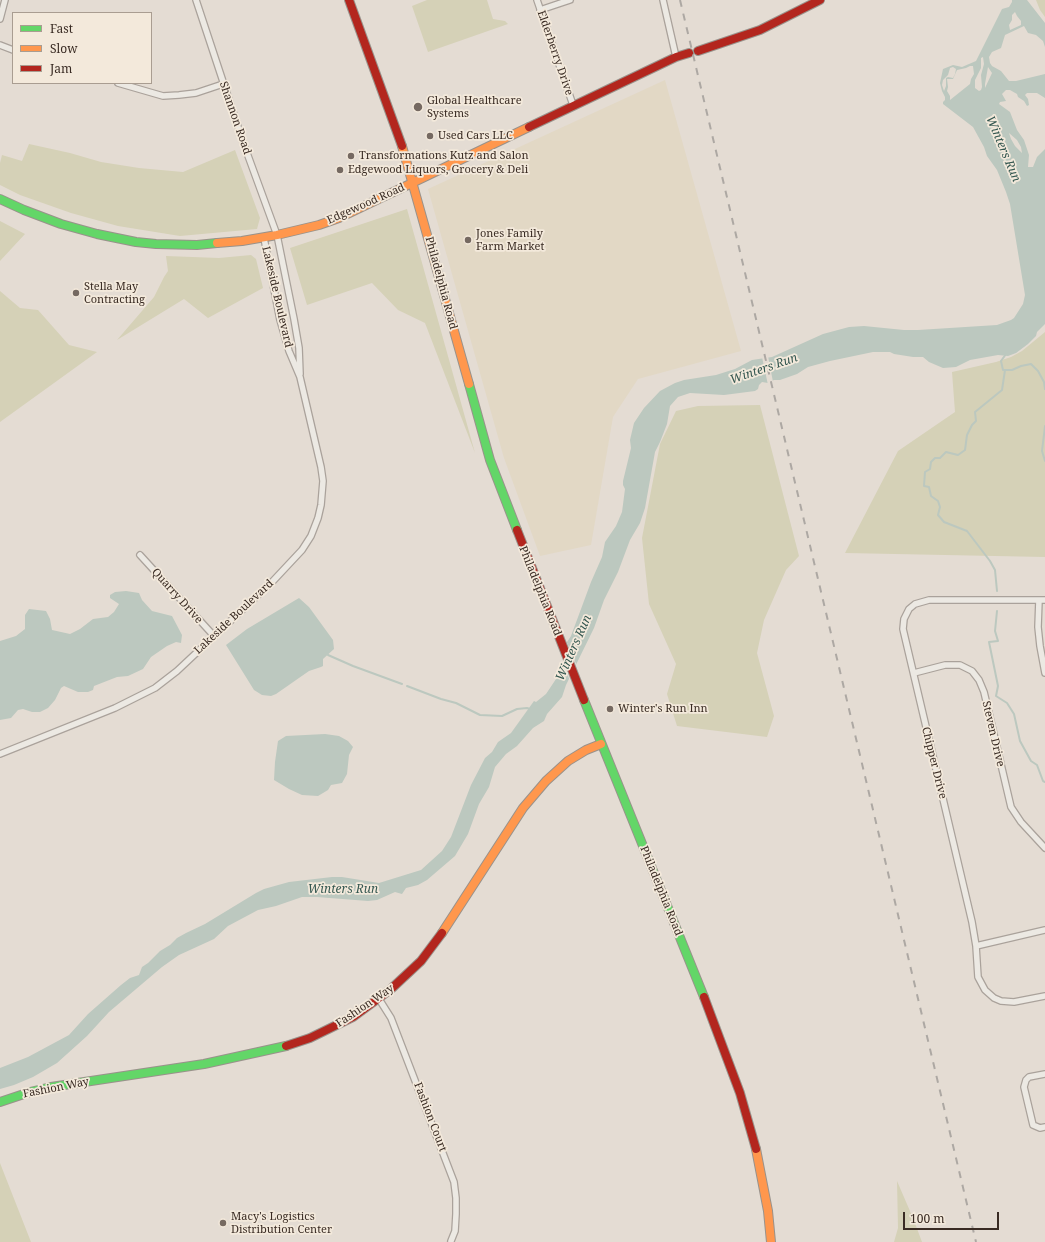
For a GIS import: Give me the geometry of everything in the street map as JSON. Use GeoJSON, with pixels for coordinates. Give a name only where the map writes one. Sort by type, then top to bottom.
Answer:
{"type":"FeatureCollection","features":[{"type":"Feature","properties":{"kind":"street"},"geometry":{"type":"LineString","coordinates":[[0,18],[5,0]]}},
{"type":"Feature","properties":{"kind":"street","name":"Shannon Road"},"geometry":{"type":"LineString","coordinates":[[196,0],[223,84],[277,235]]}},
{"type":"Feature","properties":{"kind":"street","name":"Philadelphia Road"},"geometry":{"type":"LineString","coordinates":[[349,0],[404,152],[490,460],[601,744],[715,1024],[739,1087],[757,1153],[771,1242]]}},
{"type":"Feature","properties":{"kind":"street","name":"Elderberry Drive"},"geometry":{"type":"LineString","coordinates":[[537,0],[573,105]]}},
{"type":"Feature","properties":{"kind":"street"},"geometry":{"type":"LineString","coordinates":[[540,10],[570,0]]}},
{"type":"Feature","properties":{"kind":"street"},"geometry":{"type":"LineString","coordinates":[[663,0],[676,58]]}},
{"type":"Feature","properties":{"kind":"street"},"geometry":{"type":"LineString","coordinates":[[698,51],[760,30],[820,0]]}},
{"type":"Feature","properties":{"kind":"street"},"geometry":{"type":"LineString","coordinates":[[0,45],[12,50]]}},
{"type":"Feature","properties":{"kind":"street","name":"Edgewood Road"},"geometry":{"type":"LineString","coordinates":[[0,199],[61,224],[104,236],[136,242],[197,244],[264,238],[319,225],[339,218],[573,105],[689,53]]}},
{"type":"Feature","properties":{"kind":"street"},"geometry":{"type":"LineString","coordinates":[[121,84],[163,96],[179,96],[196,93],[223,84]]}},
{"type":"Feature","properties":{"kind":"street","name":"Lakeside Boulevard"},"geometry":{"type":"LineString","coordinates":[[277,235],[299,348],[300,377]]}},
{"type":"Feature","properties":{"kind":"street","name":"Lakeside Boulevard"},"geometry":{"type":"LineString","coordinates":[[0,754],[115,708],[137,698],[167,679],[293,560],[311,536],[318,518],[322,493],[322,467],[300,377],[289,351],[280,320],[264,238]]}},
{"type":"Feature","properties":{"kind":"street","name":"Quarry Drive"},"geometry":{"type":"LineString","coordinates":[[140,555],[214,636]]}},
{"type":"Feature","properties":{"kind":"street","name":"Chipper Drive"},"geometry":{"type":"LineString","coordinates":[[1042,600],[928,600],[915,604],[906,613],[903,629],[972,922],[976,946],[978,977],[985,990],[994,998],[1006,1002],[1014,1002],[1045,996]]}},
{"type":"Feature","properties":{"kind":"street"},"geometry":{"type":"LineString","coordinates":[[1042,600],[1038,627],[1045,673]]}},
{"type":"Feature","properties":{"kind":"street","name":"Steven Drive"},"geometry":{"type":"LineString","coordinates":[[914,673],[945,665],[960,665],[972,671],[979,680],[984,692],[1011,807],[1021,822],[1045,848]]}},
{"type":"Feature","properties":{"kind":"street","name":"Fashion Way"},"geometry":{"type":"LineString","coordinates":[[0,1102],[39,1090],[230,1059],[279,1048],[310,1038],[353,1017],[379,999],[414,968],[432,947],[512,824],[546,781],[580,753],[601,744]]}},
{"type":"Feature","properties":{"kind":"street"},"geometry":{"type":"LineString","coordinates":[[976,946],[1045,930]]}},
{"type":"Feature","properties":{"kind":"street","name":"Fashion Court"},"geometry":{"type":"LineString","coordinates":[[379,999],[391,1018],[454,1182],[456,1214],[455,1231],[451,1241]]}},
{"type":"Feature","properties":{"kind":"street"},"geometry":{"type":"LineString","coordinates":[[1045,1074],[1029,1077],[1026,1080],[1024,1087],[1033,1125],[1040,1128],[1045,1127]]}},
{"type":"Feature","properties":{"kind":"shaded area"},"geometry":{"type":"Polygon","coordinates":[[[427,0],[487,0],[493,19],[505,21],[508,24],[428,52],[412,6],[427,0]]]}},
{"type":"Feature","properties":{"kind":"shaded area"},"geometry":{"type":"Polygon","coordinates":[[[1036,0],[1045,0],[1045,17],[1040,10],[1036,0]]]}},
{"type":"Feature","properties":{"kind":"shaded area"},"geometry":{"type":"Polygon","coordinates":[[[665,80],[741,351],[638,379],[613,417],[591,545],[540,556],[504,458],[428,189],[665,80]]]}},
{"type":"Feature","properties":{"kind":"shaded area"},"geometry":{"type":"Polygon","coordinates":[[[29,144],[70,153],[101,162],[139,168],[183,172],[235,150],[260,218],[257,229],[180,236],[118,226],[71,213],[20,195],[0,185],[0,163],[2,155],[22,161],[29,144]]]}},
{"type":"Feature","properties":{"kind":"shaded area"},"geometry":{"type":"Polygon","coordinates":[[[407,209],[475,453],[425,323],[398,310],[372,283],[307,305],[290,248],[407,209]]]}},
{"type":"Feature","properties":{"kind":"shaded area"},"geometry":{"type":"Polygon","coordinates":[[[0,221],[25,234],[0,261],[0,221]]]}},
{"type":"Feature","properties":{"kind":"shaded area"},"geometry":{"type":"Polygon","coordinates":[[[251,255],[256,259],[263,288],[208,318],[184,299],[117,340],[154,297],[168,271],[166,256],[219,258],[251,255]]]}},
{"type":"Feature","properties":{"kind":"shaded area"},"geometry":{"type":"Polygon","coordinates":[[[0,291],[20,308],[38,310],[69,345],[97,352],[0,422],[0,291]]]}},
{"type":"Feature","properties":{"kind":"shaded area"},"geometry":{"type":"Polygon","coordinates":[[[1045,332],[1045,557],[845,553],[898,451],[955,412],[952,372],[1011,357],[1022,351],[1045,332]]]}},
{"type":"Feature","properties":{"kind":"shaded area"},"geometry":{"type":"Polygon","coordinates":[[[760,405],[799,556],[786,570],[764,620],[757,653],[774,716],[767,737],[677,726],[667,694],[676,664],[649,604],[642,538],[660,444],[676,411],[698,406],[760,405]]]}},
{"type":"Feature","properties":{"kind":"shaded area"},"geometry":{"type":"Polygon","coordinates":[[[0,1163],[31,1242],[0,1242],[0,1163]]]}},
{"type":"Feature","properties":{"kind":"shaded area"},"geometry":{"type":"Polygon","coordinates":[[[897,1181],[922,1242],[894,1242],[898,1228],[897,1181]]]}},
{"type":"Feature","properties":{"kind":"water","name":"Winters Run"},"geometry":{"type":"Polygon","coordinates":[[[1012,0],[1027,0],[1045,23],[1045,47],[1043,41],[1036,35],[1028,33],[1024,26],[1005,35],[1001,48],[992,52],[989,57],[992,66],[1001,71],[1009,81],[1016,81],[1045,74],[1045,98],[1037,93],[1027,93],[1025,95],[1028,99],[1029,105],[1027,106],[1017,94],[1010,90],[1006,90],[1002,94],[1006,101],[1000,102],[999,104],[1010,112],[1017,130],[1024,140],[1029,155],[1028,167],[1033,167],[1037,157],[1045,149],[1045,324],[1037,332],[1036,336],[1016,353],[1008,356],[998,355],[970,360],[956,367],[943,368],[929,362],[923,357],[913,357],[890,352],[873,352],[808,367],[797,374],[780,380],[774,380],[768,383],[762,382],[755,391],[724,395],[690,393],[678,397],[670,406],[667,424],[655,452],[645,508],[640,523],[630,540],[618,572],[604,600],[594,628],[566,685],[562,697],[547,714],[544,721],[533,728],[495,767],[489,787],[479,804],[468,834],[455,856],[427,880],[418,885],[406,888],[402,894],[395,892],[377,900],[368,901],[302,897],[276,906],[258,910],[228,926],[214,939],[179,955],[162,967],[109,1012],[87,1036],[57,1063],[33,1077],[0,1089],[0,1068],[28,1057],[69,1035],[88,1014],[130,978],[139,975],[142,967],[177,938],[205,924],[256,893],[264,889],[289,882],[332,877],[342,877],[379,883],[421,870],[442,851],[451,837],[471,785],[485,758],[492,752],[498,742],[511,733],[534,701],[536,702],[546,694],[562,670],[565,661],[567,642],[571,636],[602,557],[605,542],[616,526],[622,512],[625,489],[623,481],[631,448],[630,440],[634,423],[644,408],[660,391],[684,380],[716,375],[735,369],[752,360],[772,357],[823,334],[849,327],[864,326],[918,330],[997,325],[1014,318],[1023,304],[1025,295],[1010,204],[997,170],[987,156],[984,147],[973,127],[943,104],[945,97],[940,83],[943,69],[953,65],[962,67],[976,61],[1002,9],[1009,7],[1012,0]],[[1015,12],[1012,15],[1012,20],[1009,25],[1010,30],[1021,25],[1021,21],[1015,12]],[[983,57],[981,58],[981,68],[975,80],[975,88],[979,91],[982,87],[981,75],[984,64],[983,57]],[[973,66],[957,70],[953,79],[947,79],[947,91],[950,96],[950,100],[970,84],[974,74],[973,66]],[[953,67],[950,68],[948,75],[943,80],[942,85],[944,91],[946,86],[946,78],[953,78],[955,74],[956,69],[953,67]],[[988,67],[985,84],[985,88],[992,73],[988,67]],[[1009,133],[1011,139],[1022,153],[1021,147],[1017,140],[1009,133]]]}},
{"type":"Feature","properties":{"kind":"water"},"geometry":{"type":"Polygon","coordinates":[[[126,591],[139,593],[142,600],[152,611],[172,616],[182,635],[181,643],[176,642],[167,646],[151,657],[143,669],[128,676],[117,677],[94,686],[93,690],[88,692],[78,692],[64,686],[61,688],[55,700],[48,708],[40,712],[32,712],[23,709],[18,710],[11,718],[0,720],[0,641],[16,636],[25,629],[25,615],[29,609],[46,611],[50,619],[52,630],[70,634],[80,629],[93,619],[108,617],[114,612],[119,604],[110,598],[110,595],[115,592],[126,591]]]}},
{"type":"Feature","properties":{"kind":"water"},"geometry":{"type":"Polygon","coordinates":[[[299,598],[309,607],[333,640],[334,649],[323,659],[323,666],[309,671],[276,694],[271,696],[262,695],[254,690],[226,645],[247,629],[299,598]]]}},
{"type":"Feature","properties":{"kind":"water"},"geometry":{"type":"Polygon","coordinates":[[[325,734],[339,736],[348,741],[353,747],[349,755],[347,774],[342,783],[331,785],[328,790],[318,796],[302,795],[274,780],[278,741],[286,736],[325,734]]]}},
{"type":"Feature","properties":{"kind":"pier"},"geometry":{"type":"Polygon","coordinates":[[[768,356],[773,382],[768,385],[762,357],[768,356]]]}},
{"type":"Feature","properties":{"kind":"pier"},"geometry":{"type":"Polygon","coordinates":[[[566,640],[577,666],[570,681],[562,662],[565,655],[566,640]]]}},
{"type":"Feature","properties":{"kind":"waterway"},"geometry":{"type":"LineString","coordinates":[[1006,354],[1001,361],[1003,370],[1012,370],[1031,364],[1038,371],[1044,382],[1045,389]]}},
{"type":"Feature","properties":{"kind":"waterway"},"geometry":{"type":"LineString","coordinates":[[997,591],[995,570],[990,561],[967,531],[944,522],[938,515],[940,507],[938,501],[931,496],[929,487],[924,486],[925,472],[930,469],[931,462],[935,458],[940,458],[946,452],[958,455],[965,450],[967,435],[972,425],[976,421],[975,412],[1002,390],[1005,370]]}},
{"type":"Feature","properties":{"kind":"waterway"},"geometry":{"type":"LineString","coordinates":[[1045,426],[1042,451],[1045,461]]}},
{"type":"Feature","properties":{"kind":"waterway"},"geometry":{"type":"LineString","coordinates":[[997,611],[995,631],[998,641],[989,642],[998,686],[996,696],[1007,703],[1014,714],[1020,741],[1031,761],[1037,765],[1043,781],[1045,782]]}},
{"type":"Feature","properties":{"kind":"waterway"},"geometry":{"type":"LineString","coordinates":[[328,655],[402,684]]}},
{"type":"Feature","properties":{"kind":"waterway"},"geometry":{"type":"LineString","coordinates":[[407,686],[456,703],[480,715],[502,716],[517,709],[530,709]]}},
{"type":"Feature","properties":{"kind":"railway"},"geometry":{"type":"LineString","coordinates":[[680,0],[976,1242]]}},
{"type":"Feature","properties":{"kind":"traffic: fast"},"geometry":{"type":"LineString","coordinates":[[0,199],[61,224],[97,234],[136,242],[197,245],[217,243]]}},
{"type":"Feature","properties":{"kind":"traffic: fast"},"geometry":{"type":"LineString","coordinates":[[469,384],[490,460],[517,530]]}},
{"type":"Feature","properties":{"kind":"traffic: fast"},"geometry":{"type":"LineString","coordinates":[[584,700],[704,997]]}},
{"type":"Feature","properties":{"kind":"traffic: fast"},"geometry":{"type":"LineString","coordinates":[[0,1102],[51,1087],[204,1064],[286,1046]]}},
{"type":"Feature","properties":{"kind":"traffic: slow"},"geometry":{"type":"LineString","coordinates":[[217,243],[242,241],[277,235],[319,225],[339,218],[529,127]]}},
{"type":"Feature","properties":{"kind":"traffic: slow"},"geometry":{"type":"LineString","coordinates":[[402,146],[469,384]]}},
{"type":"Feature","properties":{"kind":"traffic: slow"},"geometry":{"type":"LineString","coordinates":[[442,933],[523,808],[546,781],[568,761],[586,750],[601,744]]}},
{"type":"Feature","properties":{"kind":"traffic: slow"},"geometry":{"type":"LineString","coordinates":[[756,1149],[768,1211],[771,1242]]}},
{"type":"Feature","properties":{"kind":"traffic: jam"},"geometry":{"type":"LineString","coordinates":[[349,0],[402,146]]}},
{"type":"Feature","properties":{"kind":"traffic: jam"},"geometry":{"type":"LineString","coordinates":[[698,51],[760,30],[820,0]]}},
{"type":"Feature","properties":{"kind":"traffic: jam"},"geometry":{"type":"LineString","coordinates":[[529,127],[676,57],[689,53]]}},
{"type":"Feature","properties":{"kind":"traffic: jam"},"geometry":{"type":"LineString","coordinates":[[517,530],[584,700]]}},
{"type":"Feature","properties":{"kind":"traffic: jam"},"geometry":{"type":"LineString","coordinates":[[286,1046],[310,1038],[353,1017],[391,989],[421,961],[442,933]]}},
{"type":"Feature","properties":{"kind":"traffic: jam"},"geometry":{"type":"LineString","coordinates":[[704,997],[740,1093],[756,1149]]}},
{"type":"Feature","properties":{"kind":"place","name":"Global Healthcare Systems"},"geometry":{"type":"Point","coordinates":[418,107]}},
{"type":"Feature","properties":{"kind":"place","name":"Used Cars LLC"},"geometry":{"type":"Point","coordinates":[430,136]}},
{"type":"Feature","properties":{"kind":"place","name":"Transformations Kutz and Salon"},"geometry":{"type":"Point","coordinates":[351,156]}},
{"type":"Feature","properties":{"kind":"place","name":"Edgewood Liquors, Grocery & Deli"},"geometry":{"type":"Point","coordinates":[340,170]}},
{"type":"Feature","properties":{"kind":"place","name":"Jones Family Farm Market"},"geometry":{"type":"Point","coordinates":[468,240]}},
{"type":"Feature","properties":{"kind":"place","name":"Stella May Contracting"},"geometry":{"type":"Point","coordinates":[76,293]}},
{"type":"Feature","properties":{"kind":"place","name":"Winter's Run Inn"},"geometry":{"type":"Point","coordinates":[610,709]}},
{"type":"Feature","properties":{"kind":"place","name":"Macy's Logistics Distribution Center"},"geometry":{"type":"Point","coordinates":[223,1223]}}]}
